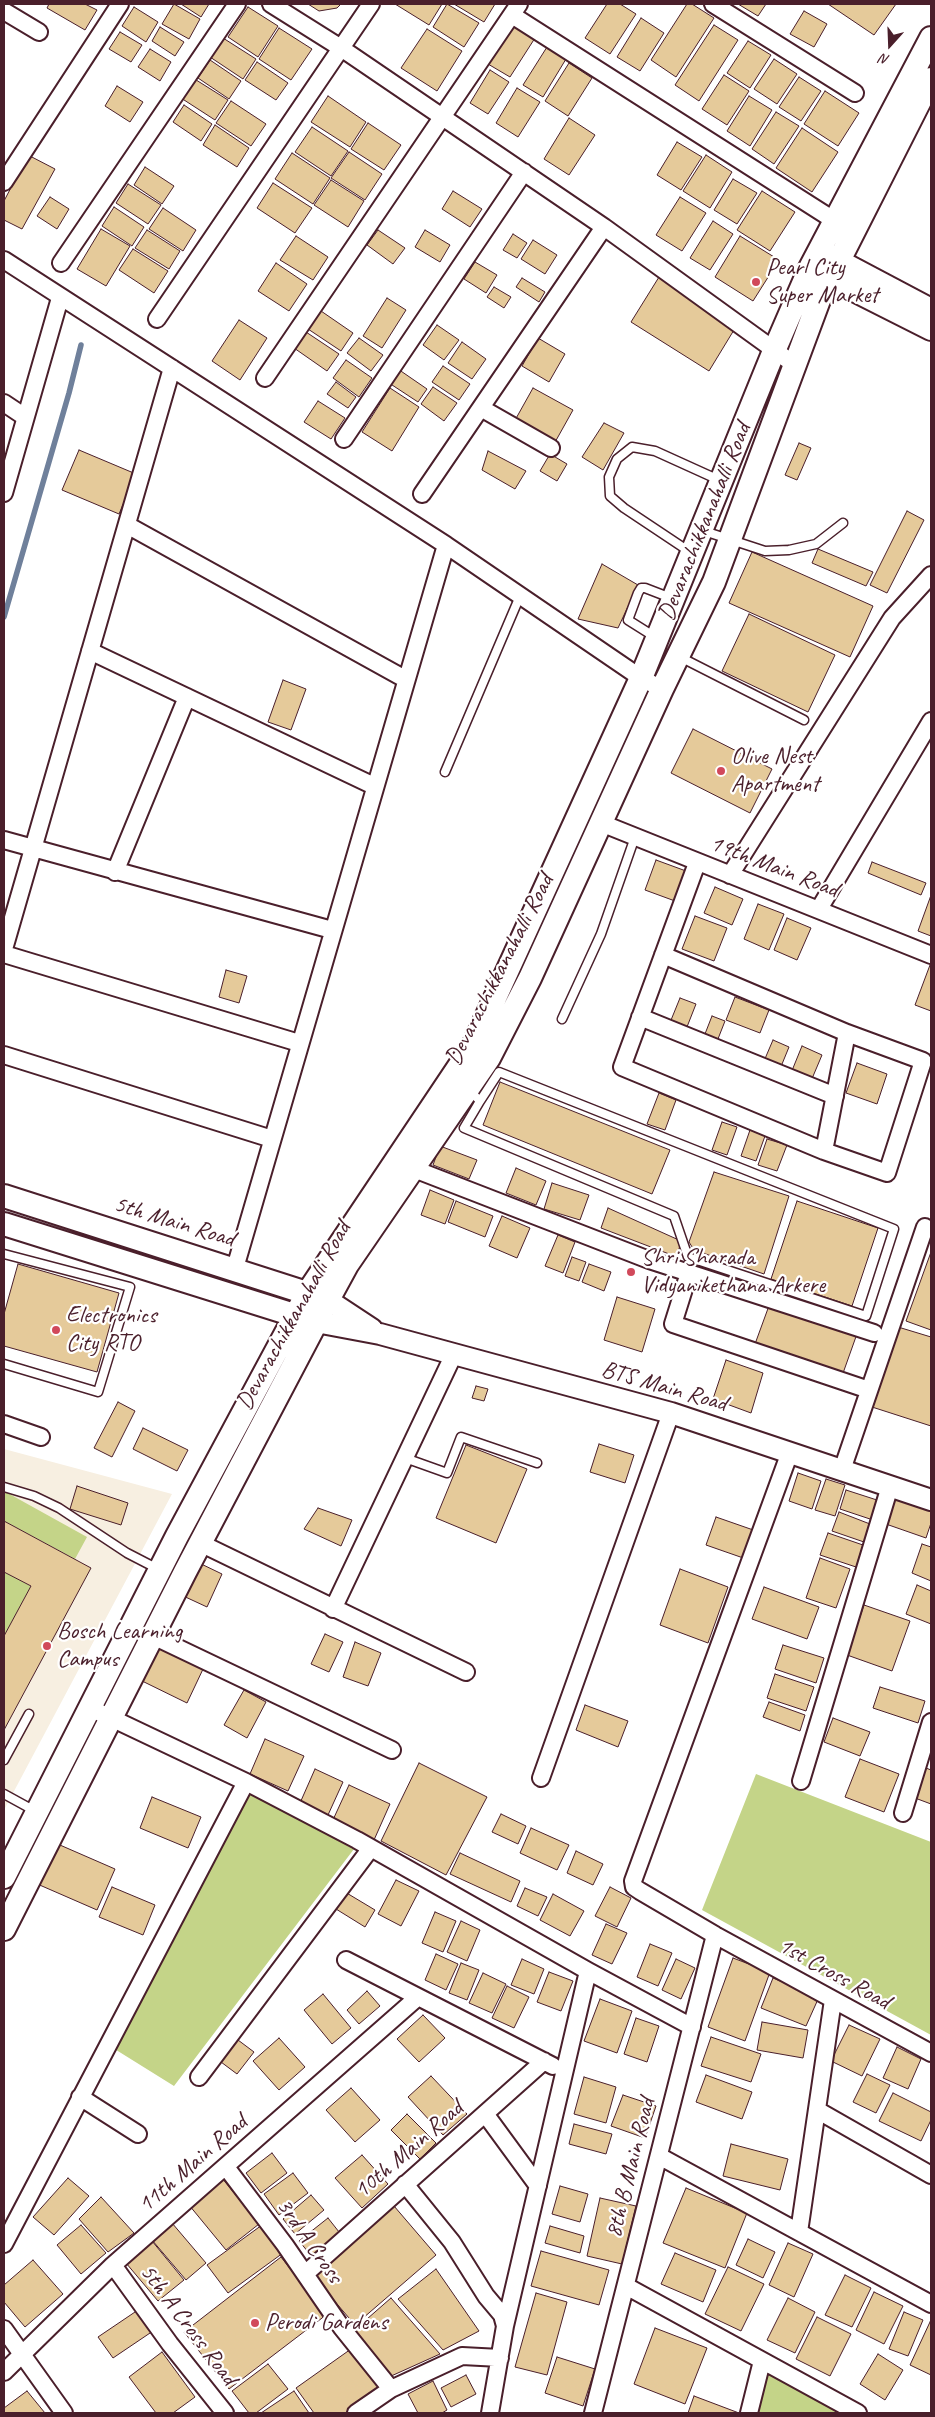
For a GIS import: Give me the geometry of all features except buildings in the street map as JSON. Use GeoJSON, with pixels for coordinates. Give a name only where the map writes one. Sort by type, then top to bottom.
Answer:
{"type":"FeatureCollection","features":[{"type":"Feature","properties":{"kind":"main road","name":"Devarachikkanahalli Road"},"geometry":{"type":"LineString","coordinates":[[4,1929],[154,1636],[318,1296],[474,1044],[641,678],[774,351],[824,264],[924,78],[931,38]]}},
{"type":"Feature","properties":{"kind":"main road","name":"Devarachikkanahalli Road"},"geometry":{"type":"LineString","coordinates":[[318,1296],[347,1265],[414,1169],[474,1095],[714,582],[795,365],[824,264]]}},
{"type":"Feature","properties":{"kind":"main road"},"geometry":{"type":"LineString","coordinates":[[824,264],[931,310]]}},
{"type":"Feature","properties":{"kind":"main road"},"geometry":{"type":"LineString","coordinates":[[824,264],[931,329]]}},
{"type":"Feature","properties":{"kind":"main road","name":"5th Main Road"},"geometry":{"type":"LineString","coordinates":[[4,1196],[318,1296]]}},
{"type":"Feature","properties":{"kind":"main road"},"geometry":{"type":"LineString","coordinates":[[4,1224],[306,1319]]}},
{"type":"Feature","properties":{"kind":"main road","name":"Devarachikkanahalli Road"},"geometry":{"type":"LineString","coordinates":[[4,1877],[159,1570],[306,1319]]}},
{"type":"Feature","properties":{"kind":"street"},"geometry":{"type":"LineString","coordinates":[[4,182],[120,4]]}},
{"type":"Feature","properties":{"kind":"street"},"geometry":{"type":"LineString","coordinates":[[61,263],[237,4]]}},
{"type":"Feature","properties":{"kind":"street"},"geometry":{"type":"LineString","coordinates":[[271,4],[341,48],[604,227],[795,365]]}},
{"type":"Feature","properties":{"kind":"street"},"geometry":{"type":"LineString","coordinates":[[157,319],[371,4]]}},
{"type":"Feature","properties":{"kind":"street"},"geometry":{"type":"LineString","coordinates":[[712,4],[855,93]]}},
{"type":"Feature","properties":{"kind":"street"},"geometry":{"type":"LineString","coordinates":[[264,378],[516,9],[843,227]]}},
{"type":"Feature","properties":{"kind":"street"},"geometry":{"type":"LineString","coordinates":[[4,11],[40,32]]}},
{"type":"Feature","properties":{"kind":"street"},"geometry":{"type":"LineString","coordinates":[[344,439],[524,172]]}},
{"type":"Feature","properties":{"kind":"street"},"geometry":{"type":"LineString","coordinates":[[422,494],[604,227]]}},
{"type":"Feature","properties":{"kind":"street"},"geometry":{"type":"LineString","coordinates":[[4,260],[60,298],[446,544],[641,678],[662,690]]}},
{"type":"Feature","properties":{"kind":"street"},"geometry":{"type":"LineString","coordinates":[[4,493],[60,298]]}},
{"type":"Feature","properties":{"kind":"street"},"geometry":{"type":"LineString","coordinates":[[4,949],[172,368]]}},
{"type":"Feature","properties":{"kind":"street"},"geometry":{"type":"LineString","coordinates":[[4,403],[26,417]]}},
{"type":"Feature","properties":{"kind":"street"},"geometry":{"type":"LineString","coordinates":[[481,408],[551,448]]}},
{"type":"Feature","properties":{"kind":"street"},"geometry":{"type":"LineString","coordinates":[[127,525],[406,679]]}},
{"type":"Feature","properties":{"kind":"street"},"geometry":{"type":"LineString","coordinates":[[235,1268],[299,1043],[446,544]]}},
{"type":"Feature","properties":{"kind":"street"},"geometry":{"type":"LineString","coordinates":[[730,876],[892,618],[931,575]]}},
{"type":"Feature","properties":{"kind":"street"},"geometry":{"type":"LineString","coordinates":[[90,651],[374,786]]}},
{"type":"Feature","properties":{"kind":"street"},"geometry":{"type":"LineString","coordinates":[[115,872],[187,697]]}},
{"type":"Feature","properties":{"kind":"street"},"geometry":{"type":"LineString","coordinates":[[819,909],[931,721]]}},
{"type":"Feature","properties":{"kind":"street","name":"19th Main Road"},"geometry":{"type":"LineString","coordinates":[[601,823],[931,955]]}},
{"type":"Feature","properties":{"kind":"street"},"geometry":{"type":"LineString","coordinates":[[4,840],[32,850],[332,930]]}},
{"type":"Feature","properties":{"kind":"street"},"geometry":{"type":"LineString","coordinates":[[663,955],[847,1033],[923,1061],[887,1173],[824,1151],[622,1068],[640,1017],[697,863]]}},
{"type":"Feature","properties":{"kind":"street"},"geometry":{"type":"LineString","coordinates":[[4,954],[299,1043]]}},
{"type":"Feature","properties":{"kind":"street"},"geometry":{"type":"LineString","coordinates":[[640,1017],[835,1096]]}},
{"type":"Feature","properties":{"kind":"street"},"geometry":{"type":"LineString","coordinates":[[824,1151],[847,1033]]}},
{"type":"Feature","properties":{"kind":"street"},"geometry":{"type":"LineString","coordinates":[[4,1055],[272,1139]]}},
{"type":"Feature","properties":{"kind":"street"},"geometry":{"type":"LineString","coordinates":[[414,1169],[649,1260],[874,1333]]}},
{"type":"Feature","properties":{"kind":"street"},"geometry":{"type":"LineString","coordinates":[[842,1470],[925,1227]]}},
{"type":"Feature","properties":{"kind":"street"},"geometry":{"type":"LineString","coordinates":[[689,1273],[673,1324],[869,1390]]}},
{"type":"Feature","properties":{"kind":"street","name":"BTS Main Road"},"geometry":{"type":"LineString","coordinates":[[318,1296],[380,1334]]}},
{"type":"Feature","properties":{"kind":"street","name":"BTS Main Road"},"geometry":{"type":"LineString","coordinates":[[306,1319],[380,1334],[671,1413],[931,1500]]}},
{"type":"Feature","properties":{"kind":"street"},"geometry":{"type":"LineString","coordinates":[[333,1609],[454,1354]]}},
{"type":"Feature","properties":{"kind":"street"},"geometry":{"type":"LineString","coordinates":[[542,1778],[671,1413]]}},
{"type":"Feature","properties":{"kind":"street"},"geometry":{"type":"LineString","coordinates":[[4,1424],[41,1436]]}},
{"type":"Feature","properties":{"kind":"street","name":"1st Cross Road"},"geometry":{"type":"LineString","coordinates":[[790,1452],[633,1881],[634,1887],[715,1935],[931,2054]]}},
{"type":"Feature","properties":{"kind":"street"},"geometry":{"type":"LineString","coordinates":[[801,1781],[890,1486]]}},
{"type":"Feature","properties":{"kind":"street"},"geometry":{"type":"LineString","coordinates":[[200,1543],[466,1672]]}},
{"type":"Feature","properties":{"kind":"street"},"geometry":{"type":"LineString","coordinates":[[154,1636],[392,1750]]}},
{"type":"Feature","properties":{"kind":"street"},"geometry":{"type":"LineString","coordinates":[[90,1708],[246,1782],[371,1848],[588,1972],[692,2027]]}},
{"type":"Feature","properties":{"kind":"street"},"geometry":{"type":"LineString","coordinates":[[903,1814],[931,1722]]}},
{"type":"Feature","properties":{"kind":"street"},"geometry":{"type":"LineString","coordinates":[[4,2244],[246,1782]]}},
{"type":"Feature","properties":{"kind":"street"},"geometry":{"type":"LineString","coordinates":[[199,2077],[371,1848]]}},
{"type":"Feature","properties":{"kind":"street","name":"8th B Main Road"},"geometry":{"type":"LineString","coordinates":[[593,2413],[715,1935]]}},
{"type":"Feature","properties":{"kind":"street"},"geometry":{"type":"LineString","coordinates":[[346,1960],[564,2071]]}},
{"type":"Feature","properties":{"kind":"street"},"geometry":{"type":"LineString","coordinates":[[490,2413],[505,2326],[588,1972]]}},
{"type":"Feature","properties":{"kind":"street","name":"11th Main Road"},"geometry":{"type":"LineString","coordinates":[[4,2372],[113,2265],[418,1996]]}},
{"type":"Feature","properties":{"kind":"street"},"geometry":{"type":"LineString","coordinates":[[799,2232],[833,2000]]}},
{"type":"Feature","properties":{"kind":"street","name":"10th Main Road"},"geometry":{"type":"LineString","coordinates":[[305,2274],[544,2061]]}},
{"type":"Feature","properties":{"kind":"street"},"geometry":{"type":"LineString","coordinates":[[80,2097],[138,2134]]}},
{"type":"Feature","properties":{"kind":"street"},"geometry":{"type":"LineString","coordinates":[[817,2110],[931,2175]]}},
{"type":"Feature","properties":{"kind":"street"},"geometry":{"type":"LineString","coordinates":[[486,2114],[538,2186]]}},
{"type":"Feature","properties":{"kind":"street"},"geometry":{"type":"LineString","coordinates":[[659,2156],[931,2304]]}},
{"type":"Feature","properties":{"kind":"street","name":"3rd A Cross"},"geometry":{"type":"LineString","coordinates":[[226,2167],[305,2274],[342,2328],[391,2389]]}},
{"type":"Feature","properties":{"kind":"street"},"geometry":{"type":"LineString","coordinates":[[405,2184],[452,2242],[486,2296],[502,2314],[505,2326]]}},
{"type":"Feature","properties":{"kind":"street","name":"5th A Cross Road"},"geometry":{"type":"LineString","coordinates":[[113,2265],[170,2344],[225,2413]]}},
{"type":"Feature","properties":{"kind":"street"},"geometry":{"type":"LineString","coordinates":[[626,2286],[858,2413]]}},
{"type":"Feature","properties":{"kind":"street"},"geometry":{"type":"LineString","coordinates":[[4,2329],[64,2413]]}},
{"type":"Feature","properties":{"kind":"street"},"geometry":{"type":"LineString","coordinates":[[356,2413],[391,2389],[462,2356],[500,2358]]}},
{"type":"Feature","properties":{"kind":"street"},"geometry":{"type":"LineString","coordinates":[[749,2413],[762,2361]]}},
{"type":"Feature","properties":{"kind":"lane"},"geometry":{"type":"LineString","coordinates":[[691,553],[624,508],[610,496],[609,477],[617,458],[632,447],[655,451],[721,481]]}},
{"type":"Feature","properties":{"kind":"lane"},"geometry":{"type":"LineString","coordinates":[[701,530],[765,551],[789,550],[816,544],[843,523]]}},
{"type":"Feature","properties":{"kind":"lane"},"geometry":{"type":"LineString","coordinates":[[657,638],[628,620],[638,593],[645,588],[672,599]]}},
{"type":"Feature","properties":{"kind":"lane"},"geometry":{"type":"LineString","coordinates":[[445,772],[520,596]]}},
{"type":"Feature","properties":{"kind":"lane"},"geometry":{"type":"LineString","coordinates":[[678,656],[804,720]]}},
{"type":"Feature","properties":{"kind":"lane"},"geometry":{"type":"LineString","coordinates":[[562,1019],[601,934],[635,837]]}},
{"type":"Feature","properties":{"kind":"lane"},"geometry":{"type":"LineString","coordinates":[[500,1072],[894,1229],[866,1316],[688,1257],[674,1216],[464,1128],[474,1095],[500,1072]]}},
{"type":"Feature","properties":{"kind":"lane"},"geometry":{"type":"LineString","coordinates":[[4,1254],[130,1287],[98,1392],[4,1364]]}},
{"type":"Feature","properties":{"kind":"lane"},"geometry":{"type":"LineString","coordinates":[[405,1458],[447,1473],[461,1437],[537,1463]]}},
{"type":"Feature","properties":{"kind":"lane"},"geometry":{"type":"LineString","coordinates":[[4,1487],[34,1496],[59,1508],[127,1553],[159,1570]]}},
{"type":"Feature","properties":{"kind":"lane"},"geometry":{"type":"LineString","coordinates":[[4,1760],[29,1714]]}},
{"type":"Feature","properties":{"kind":"lane"},"geometry":{"type":"LineString","coordinates":[[4,1794],[37,1812]]}},
{"type":"Feature","properties":{"kind":"shaded area","name":"Bosch Learning Campus"},"geometry":{"type":"Polygon","coordinates":[[[4,1449],[172,1494],[4,1810],[4,1449]]]}},
{"type":"Feature","properties":{"kind":"green space"},"geometry":{"type":"Polygon","coordinates":[[[4,1491],[87,1537],[75,1559],[4,1521],[4,1491]]]}},
{"type":"Feature","properties":{"kind":"green space"},"geometry":{"type":"Polygon","coordinates":[[[4,1572],[31,1586],[4,1636],[4,1572]]]}},
{"type":"Feature","properties":{"kind":"green space"},"geometry":{"type":"Polygon","coordinates":[[[756,1774],[931,1842],[931,2035],[702,1910],[756,1774]]]}},
{"type":"Feature","properties":{"kind":"green space"},"geometry":{"type":"Polygon","coordinates":[[[242,1790],[354,1849],[174,2086],[113,2048],[242,1790]]]}},
{"type":"Feature","properties":{"kind":"green space"},"geometry":{"type":"Polygon","coordinates":[[[762,2361],[858,2413],[749,2413],[762,2361]]]}},
{"type":"Feature","properties":{"kind":"waterway"},"geometry":{"type":"LineString","coordinates":[[4,617],[69,393],[81,345]]}},
{"type":"Feature","properties":{"kind":"place","name":"Pearl City Super Market"},"geometry":{"type":"Point","coordinates":[756,282]}},
{"type":"Feature","properties":{"kind":"place","name":"Olive Nest Apartment"},"geometry":{"type":"Point","coordinates":[721,771]}},
{"type":"Feature","properties":{"kind":"place","name":"Shri Sharada Vidyanikethana Arkere"},"geometry":{"type":"Point","coordinates":[631,1272]}},
{"type":"Feature","properties":{"kind":"place","name":"Electronics City RTO"},"geometry":{"type":"Point","coordinates":[56,1330]}},
{"type":"Feature","properties":{"kind":"place","name":"Bosch Learning Campus"},"geometry":{"type":"Point","coordinates":[47,1646]}},
{"type":"Feature","properties":{"kind":"place","name":"Perodi Gardens"},"geometry":{"type":"Point","coordinates":[255,2323]}}]}
